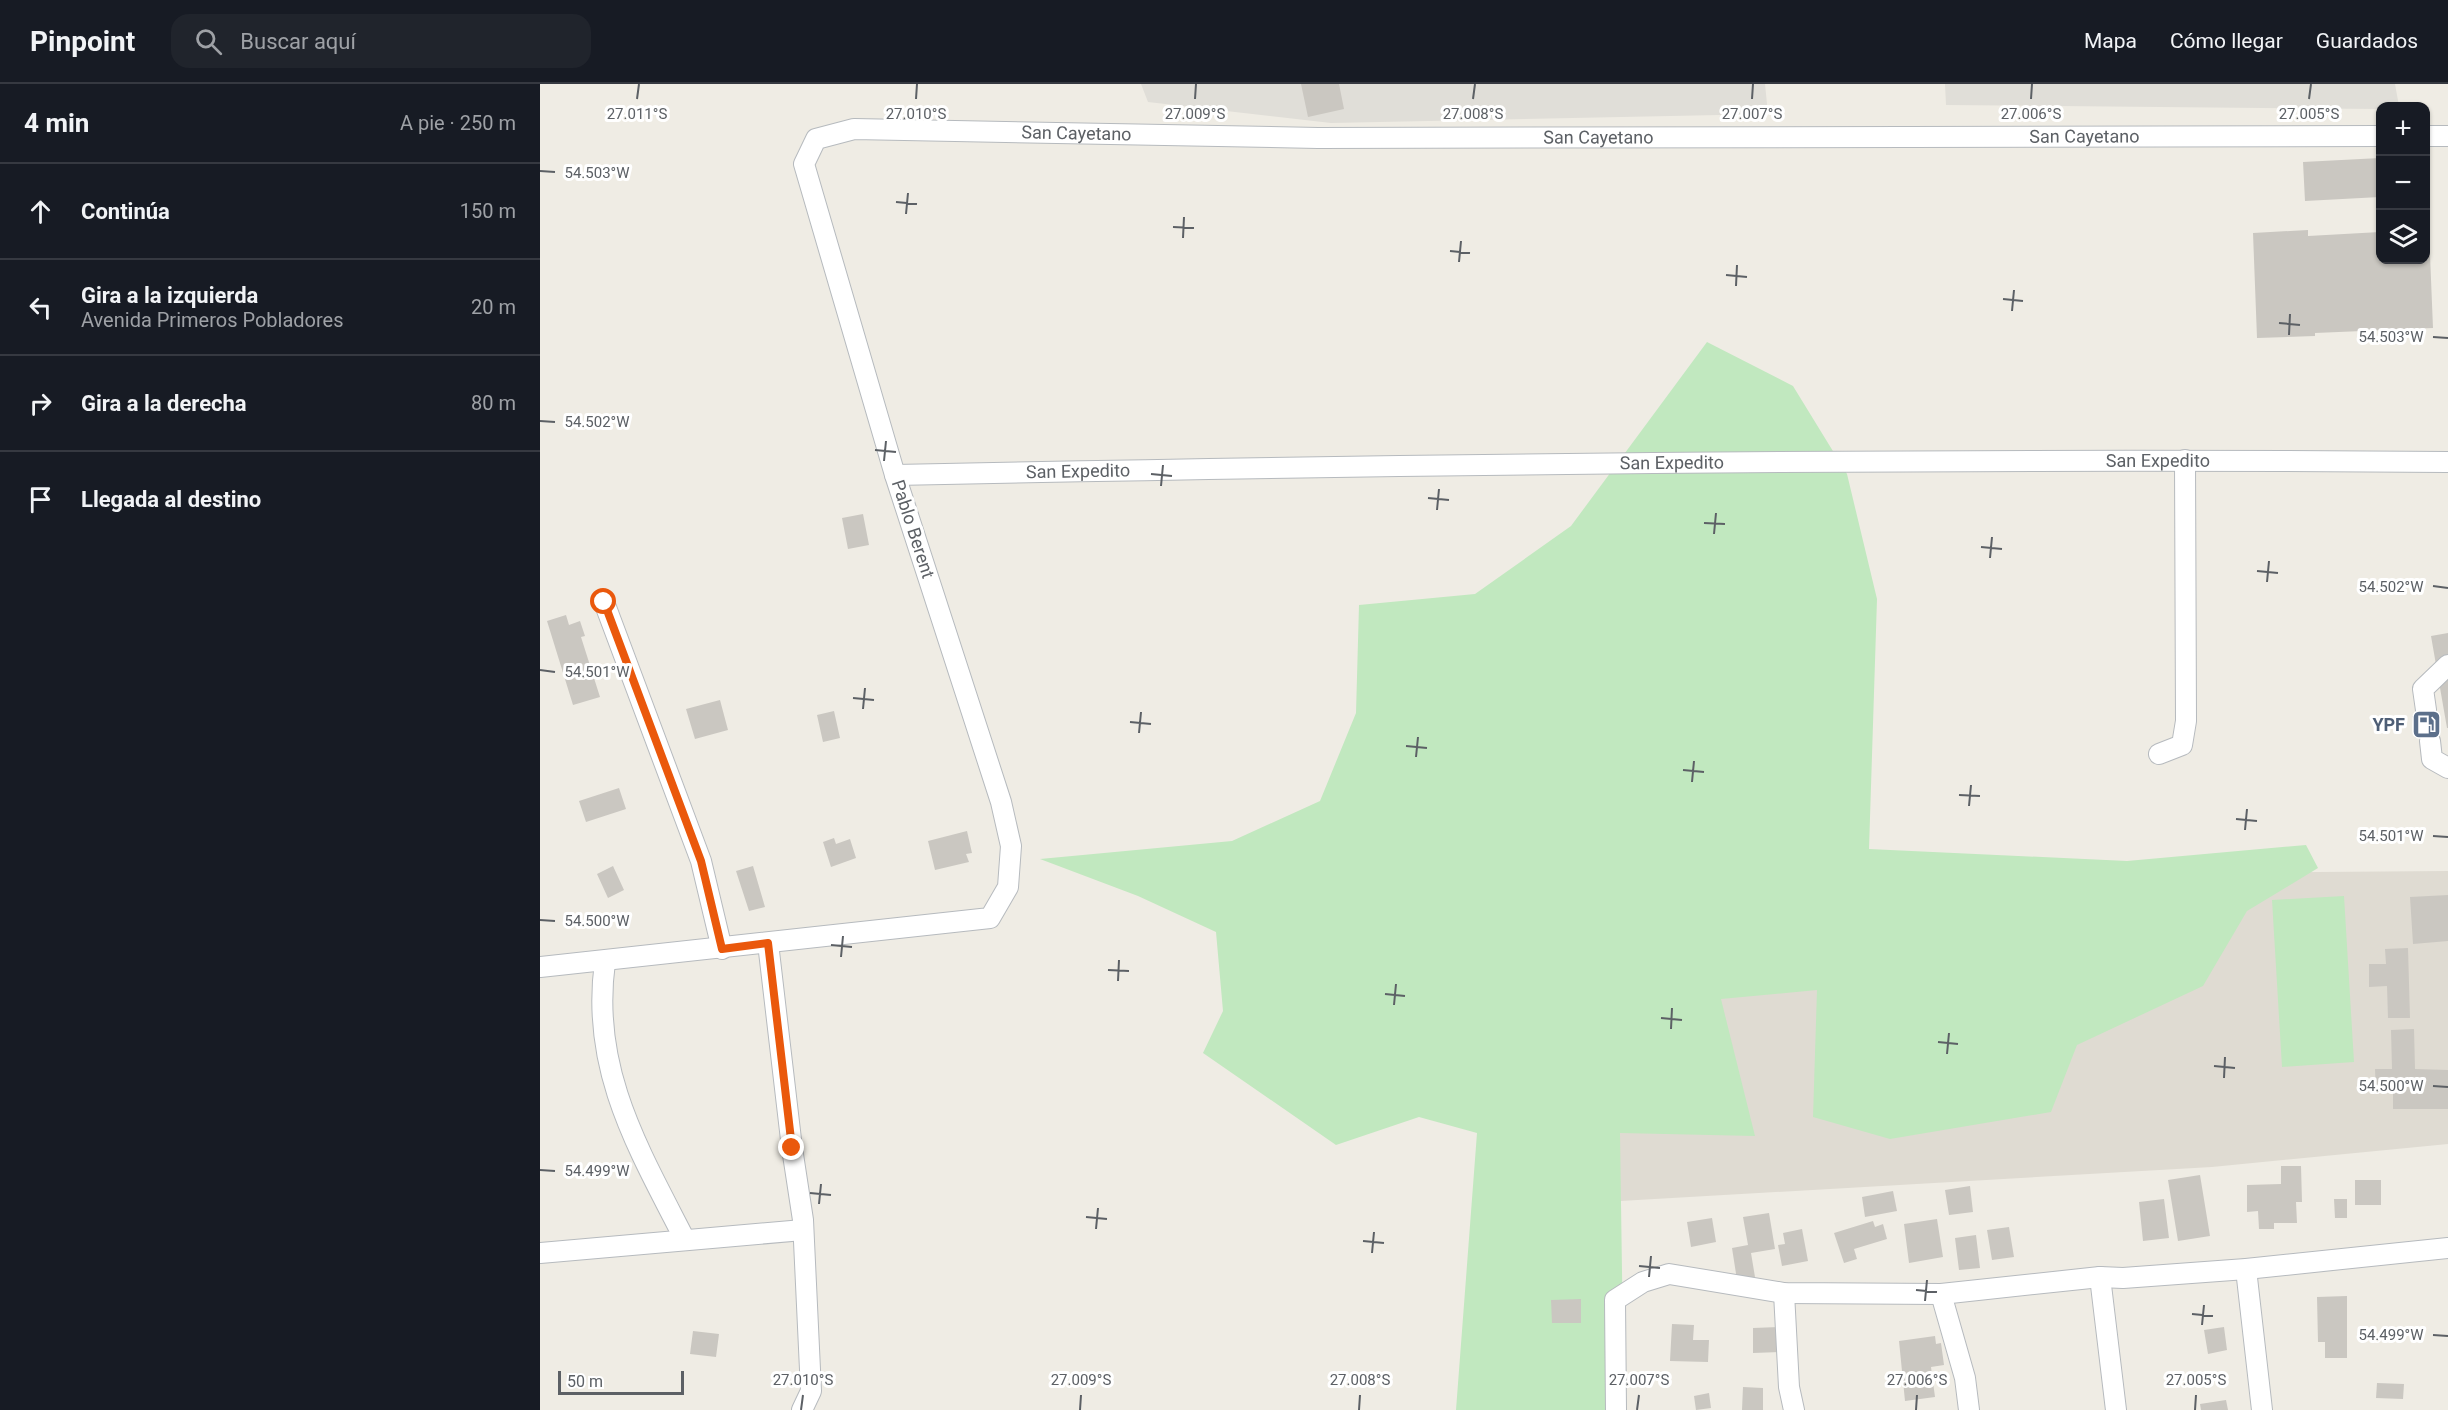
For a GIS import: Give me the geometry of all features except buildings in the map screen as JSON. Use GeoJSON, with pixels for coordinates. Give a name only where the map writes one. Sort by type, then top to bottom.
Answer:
{"type":"FeatureCollection","features":[{"type":"Feature","properties":{"kind":"street","name":"San Cayetano"},"geometry":{"type":"LineString","coordinates":[[816,139],[854,129],[1318,138],[2376,136]]}},
{"type":"Feature","properties":{"kind":"street"},"geometry":{"type":"LineString","coordinates":[[2430,136],[2448,136]]}},
{"type":"Feature","properties":{"kind":"street","name":"Pablo Berent"},"geometry":{"type":"LineString","coordinates":[[768,943],[990,918],[1008,887],[1011,846],[1001,802],[895,475],[804,164],[816,139]]}},
{"type":"Feature","properties":{"kind":"street"},"geometry":{"type":"LineString","coordinates":[[2159,754],[2182,745],[2186,722],[2186,460]]}},
{"type":"Feature","properties":{"kind":"street","name":"San Expedito"},"geometry":{"type":"LineString","coordinates":[[895,475],[1381,465],[2186,460],[2448,462]]}},
{"type":"Feature","properties":{"kind":"street"},"geometry":{"type":"LineString","coordinates":[[604,602],[701,861],[722,949]]}},
{"type":"Feature","properties":{"kind":"street"},"geometry":{"type":"LineString","coordinates":[[2426,710],[2423,689],[2448,665]]}},
{"type":"Feature","properties":{"kind":"street"},"geometry":{"type":"LineString","coordinates":[[2430,741],[2432,759],[2448,768]]}},
{"type":"Feature","properties":{"kind":"street"},"geometry":{"type":"LineString","coordinates":[[540,967],[605,962],[768,943],[803,1230],[811,1391],[802,1410]]}},
{"type":"Feature","properties":{"kind":"street"},"geometry":{"type":"LineString","coordinates":[[605,962],[600,993],[606,1053],[629,1130],[685,1240]]}},
{"type":"Feature","properties":{"kind":"street"},"geometry":{"type":"LineString","coordinates":[[540,1253],[803,1230]]}},
{"type":"Feature","properties":{"kind":"street"},"geometry":{"type":"LineString","coordinates":[[1616,1410],[1616,1300],[1643,1282],[1669,1274],[1784,1293],[1941,1294],[2100,1277],[2123,1278],[2246,1269],[2448,1248]]}},
{"type":"Feature","properties":{"kind":"street"},"geometry":{"type":"LineString","coordinates":[[2246,1269],[2262,1410]]}},
{"type":"Feature","properties":{"kind":"street"},"geometry":{"type":"LineString","coordinates":[[2100,1277],[2116,1410]]}},
{"type":"Feature","properties":{"kind":"street"},"geometry":{"type":"LineString","coordinates":[[1784,1293],[1789,1387],[1794,1410]]}},
{"type":"Feature","properties":{"kind":"street"},"geometry":{"type":"LineString","coordinates":[[1941,1294],[1965,1378],[1969,1410]]}},
{"type":"Feature","properties":{"kind":"shaded area"},"geometry":{"type":"Polygon","coordinates":[[[1141,84],[1765,84],[1768,114],[1331,123],[1148,102],[1141,84]]]}},
{"type":"Feature","properties":{"kind":"shaded area"},"geometry":{"type":"Polygon","coordinates":[[[1945,84],[2395,84],[2398,102],[2376,102],[2376,109],[1946,105],[1945,84]]]}},
{"type":"Feature","properties":{"kind":"shaded area"},"geometry":{"type":"Polygon","coordinates":[[[2448,871],[2448,1144],[2212,1167],[1603,1202],[1602,878],[2448,871]]]}},
{"type":"Feature","properties":{"kind":"green space"},"geometry":{"type":"Polygon","coordinates":[[[1707,342],[1793,386],[1847,474],[1877,599],[1869,849],[2127,861],[2306,845],[2318,868],[2247,911],[2203,986],[2077,1045],[2051,1112],[1890,1139],[1813,1117],[1817,990],[1721,999],[1755,1136],[1620,1133],[1624,1410],[1456,1410],[1477,1133],[1419,1117],[1336,1145],[1203,1053],[1223,1011],[1216,932],[1138,896],[1040,859],[1232,841],[1320,801],[1356,713],[1359,605],[1475,594],[1571,526],[1707,342]]]}},
{"type":"Feature","properties":{"kind":"green space"},"geometry":{"type":"Polygon","coordinates":[[[2344,896],[2354,1062],[2282,1067],[2272,900],[2344,896]]]}},
{"type":"Feature","properties":{"kind":"tunnel"},"geometry":{"type":"LineString","coordinates":[[2426,710],[2430,741]]}},
{"type":"Feature","properties":{"kind":"place","name":"YPF"},"geometry":{"type":"Point","coordinates":[2426,725]}},
{"type":"Feature","properties":{"kind":"route"},"geometry":{"type":"LineString","coordinates":[[604,602],[701,861],[722,949],[768,943],[792,1148]]}}]}
